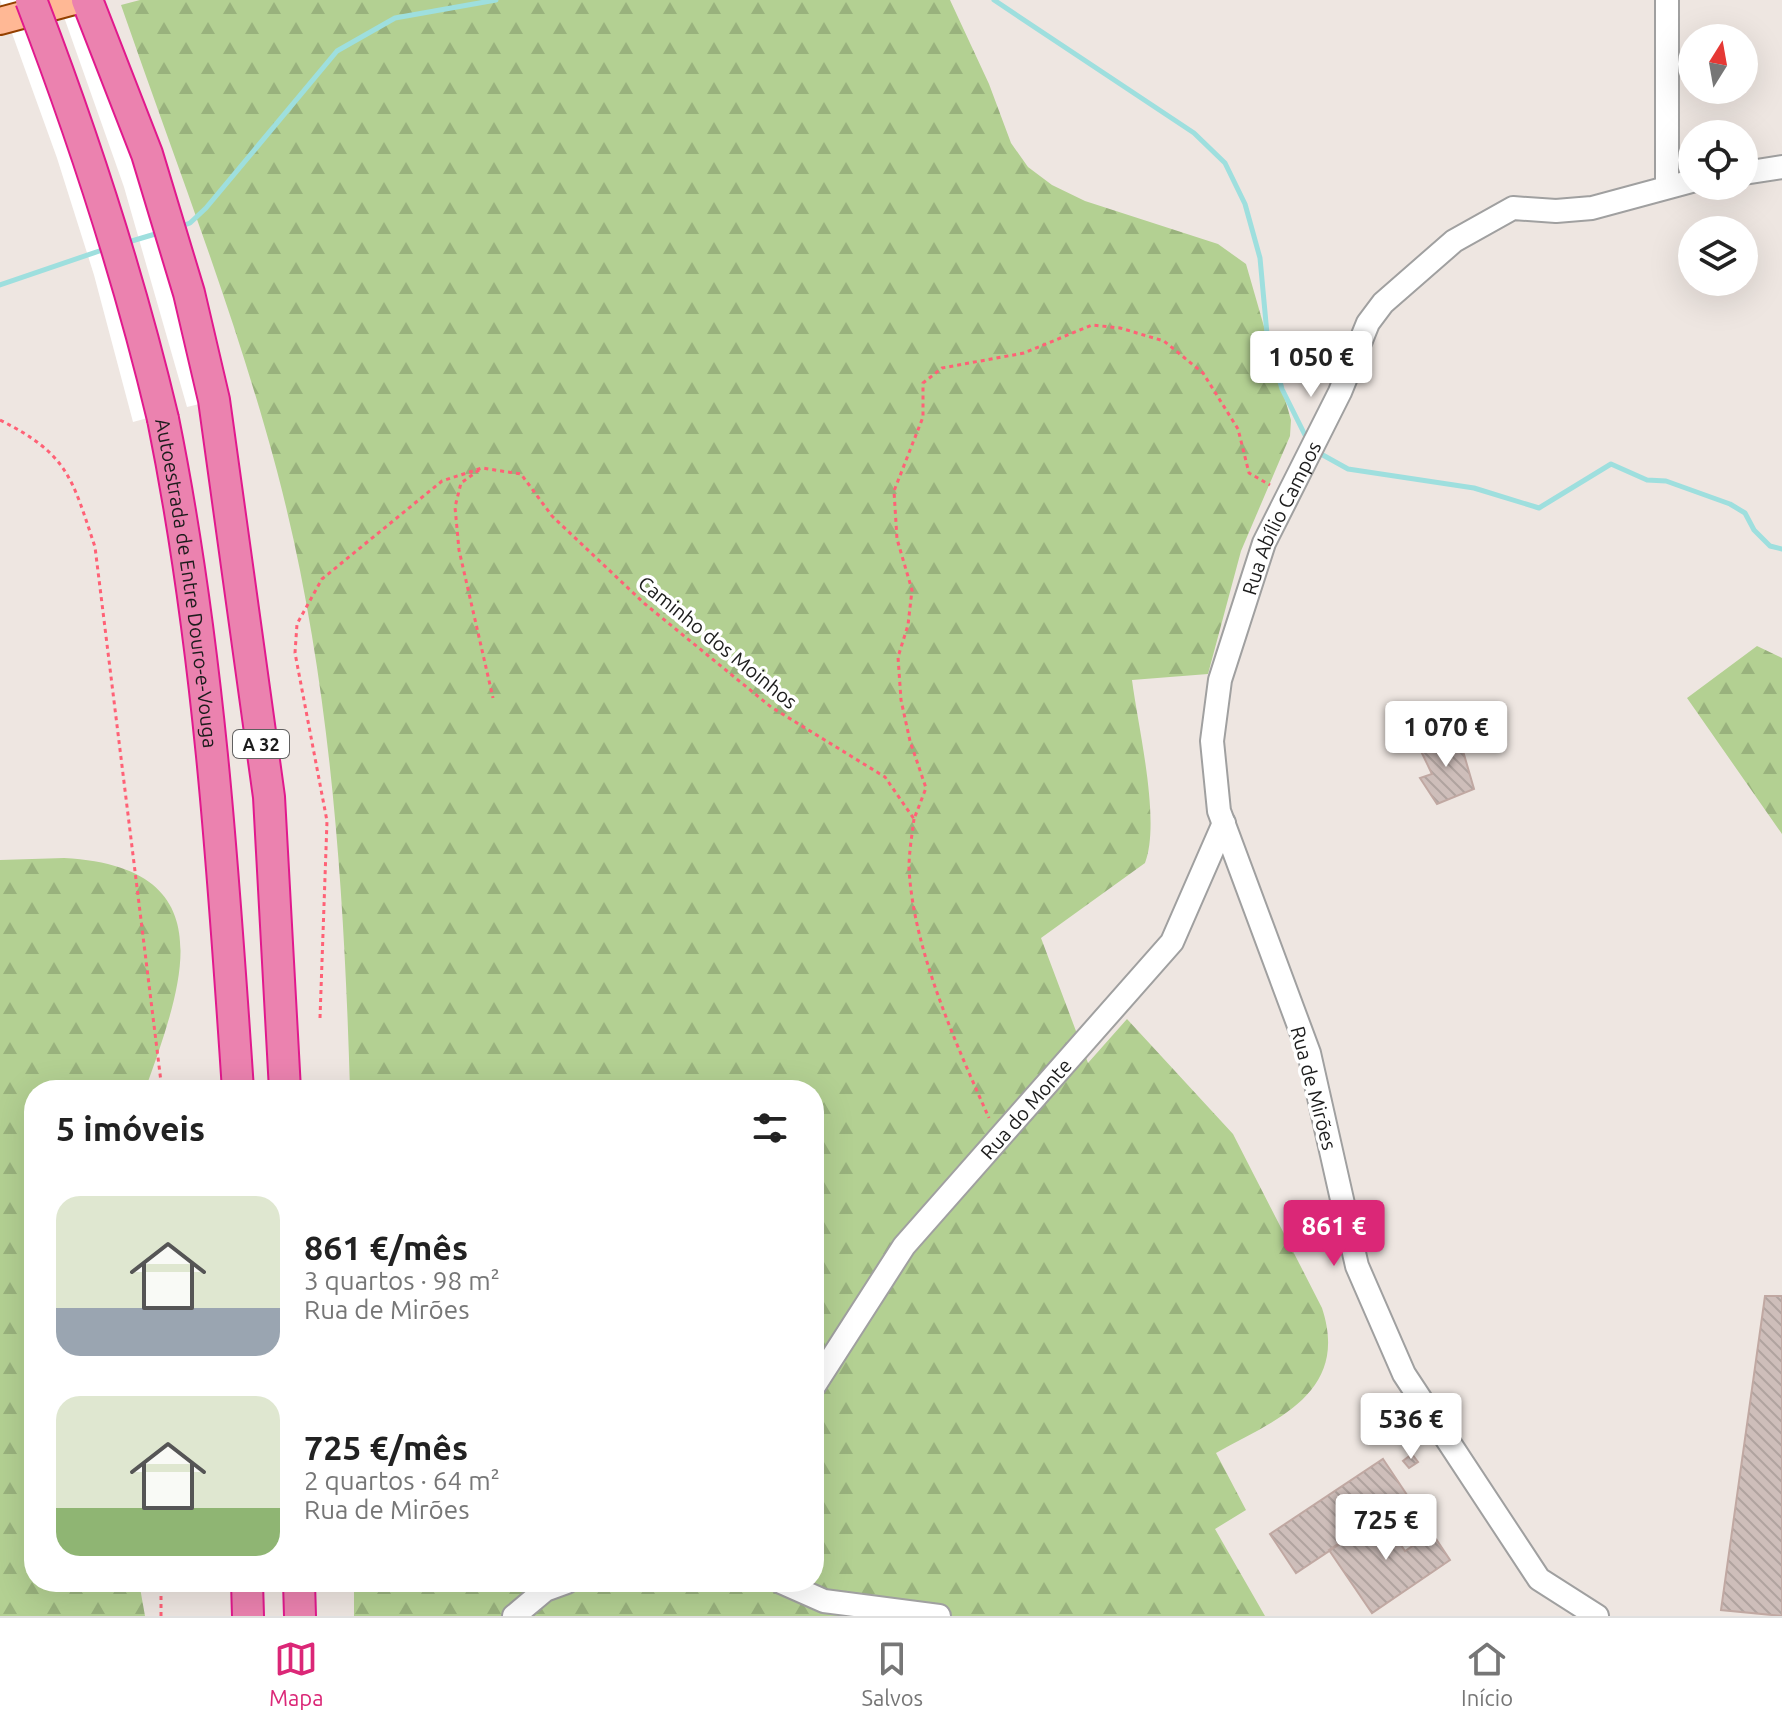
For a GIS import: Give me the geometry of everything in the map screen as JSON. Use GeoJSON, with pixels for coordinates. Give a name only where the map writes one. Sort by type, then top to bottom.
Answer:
{"type":"FeatureCollection","features":[{"type":"Feature","properties":{"kind":"highway","name":"Autoestrada de Entre Douro-e-Vouga"},"geometry":{"type":"LineString","coordinates":[[31,0],[100,187],[136,306],[183,521],[220,810],[237,1080]]}},
{"type":"Feature","properties":{"kind":"highway","name":"A 32"},"geometry":{"type":"LineString","coordinates":[[87,0],[147,154],[189,293],[214,400],[269,797],[284,1080]]}},
{"type":"Feature","properties":{"kind":"highway"},"geometry":{"type":"LineString","coordinates":[[247,1592],[248,1616]]}},
{"type":"Feature","properties":{"kind":"highway"},"geometry":{"type":"LineString","coordinates":[[299,1592],[300,1616]]}},
{"type":"Feature","properties":{"kind":"main road"},"geometry":{"type":"LineString","coordinates":[[0,21],[78,0]]}},
{"type":"Feature","properties":{"kind":"street"},"geometry":{"type":"LineString","coordinates":[[1667,0],[1667,185]]}},
{"type":"Feature","properties":{"kind":"street"},"geometry":{"type":"LineString","coordinates":[[1758,171],[1782,167]]}},
{"type":"Feature","properties":{"kind":"street","name":"Rua Abílio Campos"},"geometry":{"type":"LineString","coordinates":[[1224,823],[1219,811],[1212,741],[1220,680],[1264,543],[1340,392],[1368,323],[1383,303],[1454,241],[1513,208],[1556,211],[1592,208],[1678,183]]}},
{"type":"Feature","properties":{"kind":"street","name":"Rua do Monte"},"geometry":{"type":"LineString","coordinates":[[824,1370],[904,1246],[1172,942],[1224,823]]}},
{"type":"Feature","properties":{"kind":"street","name":"Rua de Mirões"},"geometry":{"type":"LineString","coordinates":[[1224,823],[1309,1053],[1357,1266],[1404,1374],[1539,1579],[1597,1616]]}},
{"type":"Feature","properties":{"kind":"street"},"geometry":{"type":"LineString","coordinates":[[514,1616],[543,1592]]}},
{"type":"Feature","properties":{"kind":"street"},"geometry":{"type":"LineString","coordinates":[[804,1592],[824,1601],[939,1616]]}},
{"type":"Feature","properties":{"kind":"path"},"geometry":{"type":"LineString","coordinates":[[999,1140],[938,992],[919,924],[909,867],[914,819],[926,788],[910,741],[901,700],[898,657],[908,625],[912,590],[897,539],[894,491],[906,452],[923,417],[923,383],[942,368],[1024,353],[1092,325],[1120,328],[1164,341],[1203,373],[1238,429],[1249,473],[1276,488],[1282,508]]}},
{"type":"Feature","properties":{"kind":"path"},"geometry":{"type":"LineString","coordinates":[[0,420],[51,449],[75,486],[95,547],[161,1080]]}},
{"type":"Feature","properties":{"kind":"path"},"geometry":{"type":"LineString","coordinates":[[482,468],[461,483],[455,507],[459,550],[493,698]]}},
{"type":"Feature","properties":{"kind":"path","name":"Caminho dos Moinhos"},"geometry":{"type":"LineString","coordinates":[[320,1018],[327,821],[295,653],[297,624],[322,579],[442,481],[482,468],[521,474],[552,516],[645,604],[771,707],[885,777],[914,819]]}},
{"type":"Feature","properties":{"kind":"path"},"geometry":{"type":"LineString","coordinates":[[161,1592],[161,1616]]}},
{"type":"Feature","properties":{"kind":"green space"},"geometry":{"type":"Polygon","coordinates":[[[140,0],[950,0],[989,84],[1011,143],[1028,167],[1052,185],[1085,201],[1218,244],[1246,264],[1291,420],[1290,436],[1241,551],[1208,674],[1132,680],[1150,799],[1151,823],[1145,863],[1041,938],[1088,1063],[1127,1019],[1233,1134],[1322,1308],[1328,1337],[1326,1362],[1317,1383],[1283,1415],[1216,1453],[1246,1510],[1215,1529],[1265,1616],[354,1616],[354,1592],[824,1592],[824,1080],[350,1080],[344,934],[331,778],[310,623],[295,547],[277,471],[223,295],[121,5],[140,0]]]}},
{"type":"Feature","properties":{"kind":"green space"},"geometry":{"type":"Polygon","coordinates":[[[1757,646],[1782,658],[1782,834],[1687,698],[1757,646]]]}},
{"type":"Feature","properties":{"kind":"green space"},"geometry":{"type":"Polygon","coordinates":[[[64,858],[116,866],[151,883],[171,907],[180,938],[179,972],[171,1010],[148,1080],[24,1080],[24,1592],[141,1592],[145,1616],[0,1616],[0,860],[64,858]]]}},
{"type":"Feature","properties":{"kind":"pier"},"geometry":{"type":"Polygon","coordinates":[[[0,0],[47,0],[90,118],[141,277],[177,410],[133,422],[94,275],[57,158],[0,0]]]}},
{"type":"Feature","properties":{"kind":"pier"},"geometry":{"type":"Polygon","coordinates":[[[58,0],[104,0],[143,107],[228,397],[187,407],[124,187],[58,0]]]}},
{"type":"Feature","properties":{"kind":"building"},"geometry":{"type":"Polygon","coordinates":[[[1449,733],[1463,751],[1474,789],[1437,804],[1420,778],[1432,774],[1418,745],[1449,733]]]}},
{"type":"Feature","properties":{"kind":"building"},"geometry":{"type":"Polygon","coordinates":[[[1765,1296],[1782,1296],[1782,1616],[1721,1610],[1765,1296]]]}},
{"type":"Feature","properties":{"kind":"building"},"geometry":{"type":"Polygon","coordinates":[[[1412,1454],[1418,1462],[1409,1468],[1403,1461],[1412,1454]]]}},
{"type":"Feature","properties":{"kind":"building"},"geometry":{"type":"Polygon","coordinates":[[[1383,1459],[1409,1498],[1296,1573],[1270,1534],[1383,1459]]]}},
{"type":"Feature","properties":{"kind":"building"},"geometry":{"type":"Polygon","coordinates":[[[1381,1515],[1405,1551],[1432,1533],[1450,1560],[1372,1613],[1329,1550],[1381,1515]]]}},
{"type":"Feature","properties":{"kind":"waterway"},"geometry":{"type":"LineString","coordinates":[[179,227],[190,223],[206,208],[337,51],[395,18],[496,0]]}},
{"type":"Feature","properties":{"kind":"waterway"},"geometry":{"type":"LineString","coordinates":[[994,0],[1194,133],[1225,163],[1245,204],[1260,258],[1267,334],[1282,389],[1307,439]]}},
{"type":"Feature","properties":{"kind":"waterway"},"geometry":{"type":"LineString","coordinates":[[125,243],[162,232]]}},
{"type":"Feature","properties":{"kind":"waterway"},"geometry":{"type":"LineString","coordinates":[[0,285],[108,248]]}},
{"type":"Feature","properties":{"kind":"waterway"},"geometry":{"type":"LineString","coordinates":[[1321,454],[1348,469],[1474,488],[1539,508],[1611,464],[1647,480],[1666,481],[1730,504],[1745,513],[1754,530],[1770,546],[1782,549]]}}]}
